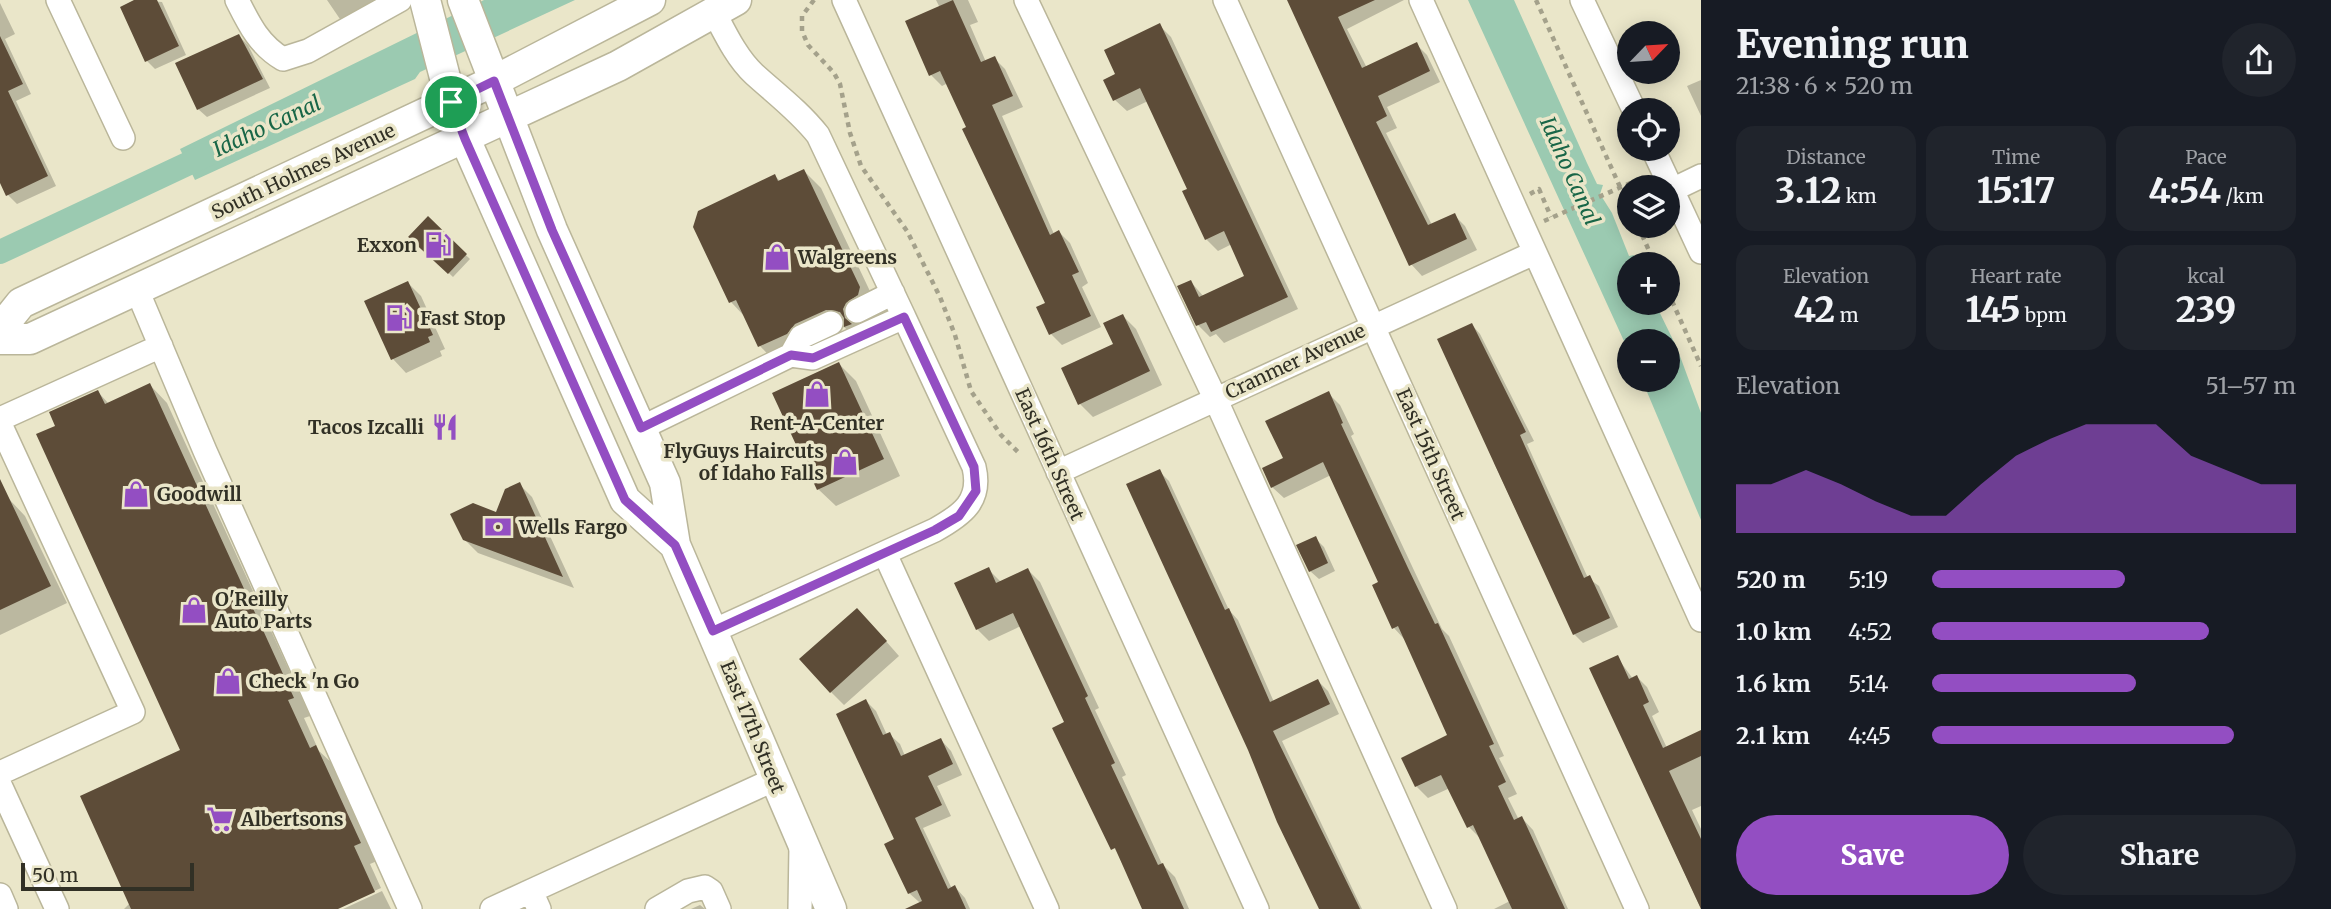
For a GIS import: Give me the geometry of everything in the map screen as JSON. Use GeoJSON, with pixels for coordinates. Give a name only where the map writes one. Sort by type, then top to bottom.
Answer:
{"type":"FeatureCollection","features":[{"type":"Feature","properties":{"kind":"main road","name":"East 17th Street"},"geometry":{"type":"LineString","coordinates":[[463,0],[552,230],[666,483],[675,545],[773,780],[831,909]]}},
{"type":"Feature","properties":{"kind":"main road","name":"South Holmes Avenue"},"geometry":{"type":"LineString","coordinates":[[0,329],[21,303],[451,102],[650,0]]}},
{"type":"Feature","properties":{"kind":"main road","name":"East 17th Street"},"geometry":{"type":"LineString","coordinates":[[427,6],[451,102],[465,139],[625,500],[675,545]]}},
{"type":"Feature","properties":{"kind":"main road","name":"South Holmes Avenue"},"geometry":{"type":"LineString","coordinates":[[0,339],[30,338],[137,290],[618,66],[726,7]]}},
{"type":"Feature","properties":{"kind":"street"},"geometry":{"type":"LineString","coordinates":[[58,0],[122,138]]}},
{"type":"Feature","properties":{"kind":"street"},"geometry":{"type":"LineString","coordinates":[[237,0],[252,29],[269,51],[283,59],[308,51],[400,0]]}},
{"type":"Feature","properties":{"kind":"street","name":"East 16th Street"},"geometry":{"type":"LineString","coordinates":[[844,0],[1257,909]]}},
{"type":"Feature","properties":{"kind":"street"},"geometry":{"type":"LineString","coordinates":[[1026,0],[1215,398],[1445,909]]}},
{"type":"Feature","properties":{"kind":"street","name":"East 15th Street"},"geometry":{"type":"LineString","coordinates":[[1225,0],[1637,909]]}},
{"type":"Feature","properties":{"kind":"street"},"geometry":{"type":"LineString","coordinates":[[1421,0],[1701,620]]}},
{"type":"Feature","properties":{"kind":"street"},"geometry":{"type":"LineString","coordinates":[[1582,0],[1628,98]]}},
{"type":"Feature","properties":{"kind":"street"},"geometry":{"type":"LineString","coordinates":[[713,631],[885,554],[959,516],[976,491],[974,467],[818,135],[802,115],[753,73],[736,52],[726,7]]}},
{"type":"Feature","properties":{"kind":"street"},"geometry":{"type":"LineString","coordinates":[[1680,186],[1701,176]]}},
{"type":"Feature","properties":{"kind":"street"},"geometry":{"type":"LineString","coordinates":[[1680,207],[1701,251]]}},
{"type":"Feature","properties":{"kind":"street","name":"Cranmer Avenue"},"geometry":{"type":"LineString","coordinates":[[1058,472],[1534,253]]}},
{"type":"Feature","properties":{"kind":"street"},"geometry":{"type":"LineString","coordinates":[[137,290],[410,909]]}},
{"type":"Feature","properties":{"kind":"street"},"geometry":{"type":"LineString","coordinates":[[856,311],[893,293]]}},
{"type":"Feature","properties":{"kind":"street"},"geometry":{"type":"LineString","coordinates":[[791,355],[813,358],[904,317]]}},
{"type":"Feature","properties":{"kind":"street"},"geometry":{"type":"LineString","coordinates":[[641,428],[791,355],[802,337],[831,323]]}},
{"type":"Feature","properties":{"kind":"street"},"geometry":{"type":"LineString","coordinates":[[0,773],[133,712],[0,421],[161,346]]}},
{"type":"Feature","properties":{"kind":"street"},"geometry":{"type":"LineString","coordinates":[[885,554],[1047,909]]}},
{"type":"Feature","properties":{"kind":"street"},"geometry":{"type":"LineString","coordinates":[[492,909],[535,900],[773,780]]}},
{"type":"Feature","properties":{"kind":"street"},"geometry":{"type":"LineString","coordinates":[[0,785],[57,909]]}},
{"type":"Feature","properties":{"kind":"street"},"geometry":{"type":"LineString","coordinates":[[800,909],[801,843]]}},
{"type":"Feature","properties":{"kind":"street"},"geometry":{"type":"LineString","coordinates":[[657,909],[688,891],[705,887],[711,891],[719,909]]}},
{"type":"Feature","properties":{"kind":"street"},"geometry":{"type":"LineString","coordinates":[[0,895],[6,909]]}},
{"type":"Feature","properties":{"kind":"path"},"geometry":{"type":"LineString","coordinates":[[814,0],[802,16],[802,31],[813,53],[834,73],[841,84],[850,133],[861,166],[907,231],[940,297],[955,335],[971,391],[1001,435],[1019,453]]}},
{"type":"Feature","properties":{"kind":"path"},"geometry":{"type":"LineString","coordinates":[[1536,0],[1617,183]]}},
{"type":"Feature","properties":{"kind":"path"},"geometry":{"type":"LineString","coordinates":[[1546,220],[1617,185]]}},
{"type":"Feature","properties":{"kind":"path"},"geometry":{"type":"LineString","coordinates":[[1678,315],[1701,366]]}},
{"type":"Feature","properties":{"kind":"water","name":"Idaho Canal"},"geometry":{"type":"Polygon","coordinates":[[[484,0],[575,0],[420,72],[415,79],[195,180],[180,149],[484,0]]]}},
{"type":"Feature","properties":{"kind":"water","name":"Idaho Canal"},"geometry":{"type":"Polygon","coordinates":[[[1468,0],[1514,0],[1597,184],[1603,185],[1600,194],[1617,226],[1617,238],[1622,238],[1627,252],[1617,252],[1617,315],[1661,315],[1668,329],[1618,329],[1468,0]]]}},
{"type":"Feature","properties":{"kind":"water","name":"Idaho Canal"},"geometry":{"type":"Polygon","coordinates":[[[1680,356],[1701,413],[1701,520],[1647,392],[1680,392],[1680,356]]]}},
{"type":"Feature","properties":{"kind":"building"},"geometry":{"type":"Polygon","coordinates":[[[134,0],[157,0],[179,46],[145,62],[120,7],[134,0]]]}},
{"type":"Feature","properties":{"kind":"building"},"geometry":{"type":"Polygon","coordinates":[[[953,0],[981,62],[995,56],[1013,96],[992,105],[1050,235],[1059,230],[1079,272],[1072,275],[1091,316],[1049,335],[1036,307],[1045,303],[962,129],[966,127],[940,71],[929,76],[905,21],[953,0]]]}},
{"type":"Feature","properties":{"kind":"building"},"geometry":{"type":"Polygon","coordinates":[[[1287,0],[1375,0],[1338,17],[1362,68],[1417,42],[1430,71],[1378,96],[1387,116],[1376,122],[1428,225],[1455,213],[1467,239],[1409,266],[1287,0]]]}},
{"type":"Feature","properties":{"kind":"building"},"geometry":{"type":"Polygon","coordinates":[[[1160,23],[1288,297],[1211,332],[1206,322],[1196,326],[1177,286],[1191,280],[1199,297],[1244,276],[1224,231],[1205,240],[1182,191],[1187,189],[1140,88],[1113,101],[1103,80],[1115,74],[1104,50],[1160,23]]]}},
{"type":"Feature","properties":{"kind":"building"},"geometry":{"type":"Polygon","coordinates":[[[239,34],[263,79],[197,110],[175,63],[239,34]]]}},
{"type":"Feature","properties":{"kind":"building"},"geometry":{"type":"Polygon","coordinates":[[[0,36],[23,84],[8,91],[48,176],[6,196],[0,183],[0,36]]]}},
{"type":"Feature","properties":{"kind":"building","name":"Walgreens"},"geometry":{"type":"Polygon","coordinates":[[[804,169],[860,287],[858,295],[846,303],[843,309],[845,318],[852,324],[844,327],[844,318],[840,312],[826,310],[795,324],[787,334],[758,347],[736,300],[729,303],[693,227],[698,211],[775,174],[778,181],[804,169]]]}},
{"type":"Feature","properties":{"kind":"building","name":"Exxon"},"geometry":{"type":"Polygon","coordinates":[[[428,216],[467,254],[448,274],[408,237],[428,216]]]}},
{"type":"Feature","properties":{"kind":"building","name":"Fast Stop"},"geometry":{"type":"Polygon","coordinates":[[[408,281],[433,335],[428,337],[430,342],[391,360],[364,301],[408,281]]]}},
{"type":"Feature","properties":{"kind":"building"},"geometry":{"type":"Polygon","coordinates":[[[1123,314],[1150,371],[1078,405],[1061,368],[1113,344],[1103,323],[1123,314]]]}},
{"type":"Feature","properties":{"kind":"building"},"geometry":{"type":"Polygon","coordinates":[[[1472,323],[1526,432],[1520,435],[1584,578],[1590,575],[1610,618],[1573,635],[1437,339],[1472,323]]]}},
{"type":"Feature","properties":{"kind":"building"},"geometry":{"type":"Polygon","coordinates":[[[839,362],[884,459],[817,490],[772,393],[839,362]]]}},
{"type":"Feature","properties":{"kind":"building"},"geometry":{"type":"Polygon","coordinates":[[[150,383],[294,698],[288,700],[310,748],[316,745],[361,843],[354,846],[375,892],[338,909],[131,909],[80,796],[180,750],[36,434],[55,426],[49,412],[98,390],[105,404],[150,383]]]}},
{"type":"Feature","properties":{"kind":"building"},"geometry":{"type":"Polygon","coordinates":[[[1329,391],[1343,423],[1341,424],[1408,568],[1435,624],[1438,623],[1494,744],[1489,746],[1506,782],[1498,786],[1514,820],[1522,816],[1565,909],[1512,909],[1473,825],[1467,828],[1441,775],[1415,787],[1401,758],[1447,735],[1398,626],[1392,629],[1372,585],[1378,582],[1323,462],[1271,488],[1262,468],[1283,458],[1265,421],[1329,391]]]}},
{"type":"Feature","properties":{"kind":"building"},"geometry":{"type":"Polygon","coordinates":[[[1160,469],[1225,610],[1229,608],[1270,702],[1318,679],[1330,704],[1273,731],[1360,909],[1319,909],[1277,822],[1248,750],[1126,484],[1160,469]]]}},
{"type":"Feature","properties":{"kind":"building"},"geometry":{"type":"Polygon","coordinates":[[[0,479],[51,586],[0,610],[0,479]]]}},
{"type":"Feature","properties":{"kind":"building","name":"Wells Fargo"},"geometry":{"type":"Polygon","coordinates":[[[520,482],[563,577],[463,540],[450,514],[473,503],[496,512],[505,489],[520,482]]]}},
{"type":"Feature","properties":{"kind":"building"},"geometry":{"type":"Polygon","coordinates":[[[1316,536],[1328,563],[1309,572],[1296,545],[1316,536]]]}},
{"type":"Feature","properties":{"kind":"building"},"geometry":{"type":"Polygon","coordinates":[[[989,567],[996,583],[1028,568],[1088,696],[1085,698],[1115,763],[1111,765],[1158,865],[1163,863],[1184,909],[1142,909],[1115,848],[1111,850],[1052,728],[1064,722],[1013,613],[976,630],[954,583],[989,567]]]}},
{"type":"Feature","properties":{"kind":"building"},"geometry":{"type":"Polygon","coordinates":[[[857,608],[887,641],[830,693],[799,659],[857,608]]]}},
{"type":"Feature","properties":{"kind":"building"},"geometry":{"type":"Polygon","coordinates":[[[1618,655],[1629,679],[1637,675],[1649,702],[1643,705],[1663,748],[1701,730],[1701,756],[1669,771],[1701,839],[1701,909],[1589,668],[1618,655]]]}},
{"type":"Feature","properties":{"kind":"building"},"geometry":{"type":"Polygon","coordinates":[[[866,699],[883,735],[890,732],[901,756],[941,738],[953,764],[928,776],[942,805],[915,818],[948,889],[955,885],[966,909],[905,909],[922,901],[917,890],[908,894],[884,844],[894,839],[836,714],[866,699]]]}},
{"type":"Feature","properties":{"kind":"waterway","name":"Idaho Canal"},"geometry":{"type":"LineString","coordinates":[[0,252],[217,150]]}},
{"type":"Feature","properties":{"kind":"place","name":"Exxon"},"geometry":{"type":"Point","coordinates":[438,245]}},
{"type":"Feature","properties":{"kind":"place","name":"Walgreens"},"geometry":{"type":"Point","coordinates":[777,257]}},
{"type":"Feature","properties":{"kind":"place","name":"Fast Stop"},"geometry":{"type":"Point","coordinates":[399,318]}},
{"type":"Feature","properties":{"kind":"place","name":"Rent-A-Center"},"geometry":{"type":"Point","coordinates":[817,394]}},
{"type":"Feature","properties":{"kind":"place","name":"Tacos Izcalli"},"geometry":{"type":"Point","coordinates":[445,427]}},
{"type":"Feature","properties":{"kind":"place","name":"FlyGuys Haircuts of Idaho Falls"},"geometry":{"type":"Point","coordinates":[845,462]}},
{"type":"Feature","properties":{"kind":"place","name":"Goodwill"},"geometry":{"type":"Point","coordinates":[136,494]}},
{"type":"Feature","properties":{"kind":"place","name":"Wells Fargo"},"geometry":{"type":"Point","coordinates":[498,527]}},
{"type":"Feature","properties":{"kind":"place","name":"O'Reilly Auto Parts"},"geometry":{"type":"Point","coordinates":[194,610]}},
{"type":"Feature","properties":{"kind":"place","name":"Check 'n Go"},"geometry":{"type":"Point","coordinates":[228,681]}},
{"type":"Feature","properties":{"kind":"place","name":"Albertsons"},"geometry":{"type":"Point","coordinates":[220,819]}},
{"type":"Feature","properties":{"kind":"route"},"geometry":{"type":"LineString","coordinates":[[494,81],[552,230],[641,428],[791,355],[813,358],[904,317],[974,467],[977,480],[971,502],[959,516],[935,530],[713,631],[675,545],[625,500],[477,169],[451,102],[494,81]]}}]}
